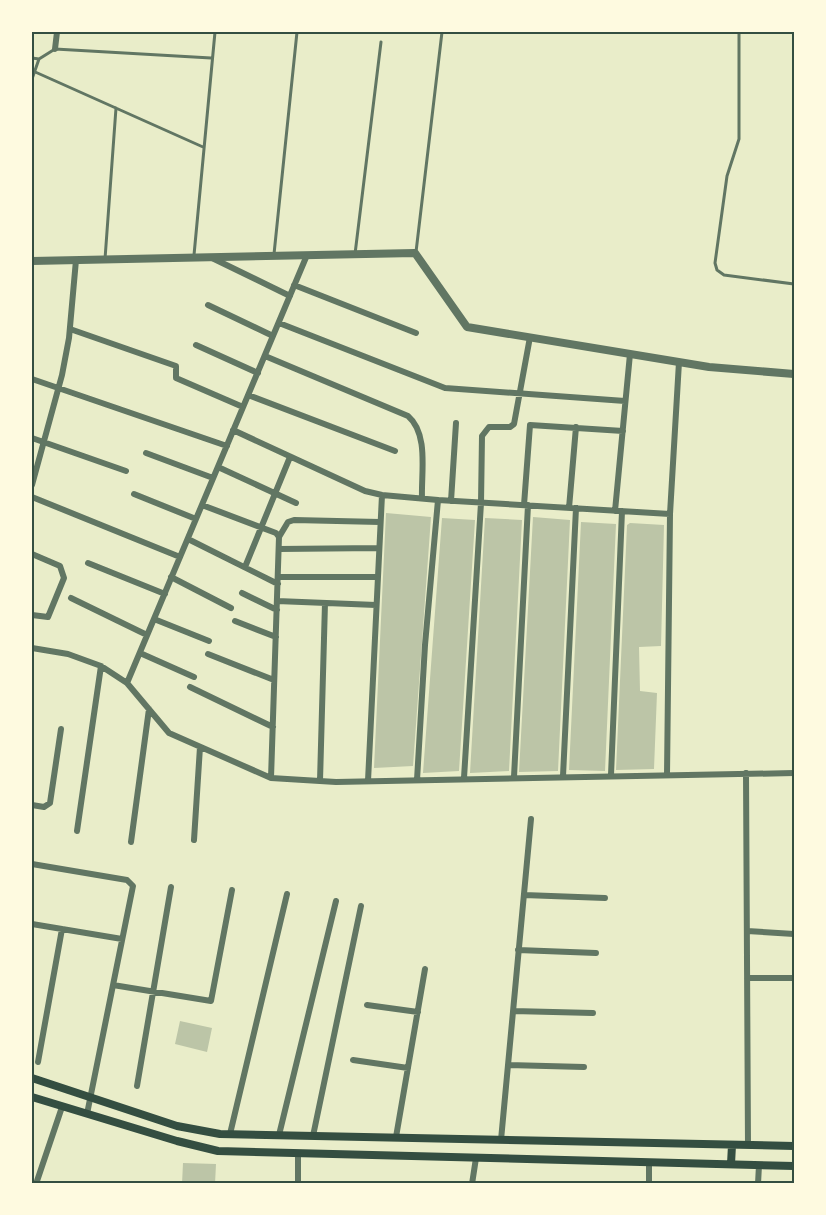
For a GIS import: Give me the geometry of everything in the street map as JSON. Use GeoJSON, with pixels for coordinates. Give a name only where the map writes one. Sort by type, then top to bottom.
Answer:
{"type":"FeatureCollection","features":[{"type":"Feature","properties":{"kind":"main road"},"geometry":{"type":"LineString","coordinates":[[32,1078],[177,1126],[230,1134],[795,1146]]}},
{"type":"Feature","properties":{"kind":"main road"},"geometry":{"type":"LineString","coordinates":[[32,1097],[218,1151],[795,1166]]}},
{"type":"Feature","properties":{"kind":"main road"},"geometry":{"type":"LineString","coordinates":[[731,1164],[732,1145]]}},
{"type":"Feature","properties":{"kind":"main road"},"geometry":{"type":"LineString","coordinates":[[770,1146],[767,1153],[770,1165]]}},
{"type":"Feature","properties":{"kind":"street"},"geometry":{"type":"LineString","coordinates":[[54,49],[57,32]]}},
{"type":"Feature","properties":{"kind":"street"},"geometry":{"type":"LineString","coordinates":[[32,261],[415,253],[468,327],[679,362],[795,374]]}},
{"type":"Feature","properties":{"kind":"street"},"geometry":{"type":"LineString","coordinates":[[127,683],[307,255]]}},
{"type":"Feature","properties":{"kind":"street"},"geometry":{"type":"LineString","coordinates":[[209,257],[290,296]]}},
{"type":"Feature","properties":{"kind":"street"},"geometry":{"type":"LineString","coordinates":[[32,485],[59,388],[70,328],[76,260]]}},
{"type":"Feature","properties":{"kind":"street"},"geometry":{"type":"LineString","coordinates":[[294,285],[416,333]]}},
{"type":"Feature","properties":{"kind":"street"},"geometry":{"type":"LineString","coordinates":[[208,305],[273,336]]}},
{"type":"Feature","properties":{"kind":"street"},"geometry":{"type":"LineString","coordinates":[[279,322],[445,388],[625,401]]}},
{"type":"Feature","properties":{"kind":"street"},"geometry":{"type":"LineString","coordinates":[[70,328],[176,366],[176,378],[243,407]]}},
{"type":"Feature","properties":{"kind":"street"},"geometry":{"type":"LineString","coordinates":[[464,778],[481,503],[482,436],[489,427],[510,427],[514,424],[530,337]]}},
{"type":"Feature","properties":{"kind":"street"},"geometry":{"type":"LineString","coordinates":[[196,345],[258,373]]}},
{"type":"Feature","properties":{"kind":"street"},"geometry":{"type":"LineString","coordinates":[[610,776],[619,511],[630,354]]}},
{"type":"Feature","properties":{"kind":"street"},"geometry":{"type":"LineString","coordinates":[[265,356],[408,416],[415,422],[421,433],[422,498]]}},
{"type":"Feature","properties":{"kind":"street"},"geometry":{"type":"LineString","coordinates":[[667,775],[670,514],[679,362]]}},
{"type":"Feature","properties":{"kind":"street"},"geometry":{"type":"LineString","coordinates":[[32,379],[227,446]]}},
{"type":"Feature","properties":{"kind":"street"},"geometry":{"type":"LineString","coordinates":[[248,394],[395,451]]}},
{"type":"Feature","properties":{"kind":"street"},"geometry":{"type":"LineString","coordinates":[[451,501],[456,423]]}},
{"type":"Feature","properties":{"kind":"street"},"geometry":{"type":"LineString","coordinates":[[514,777],[530,425],[623,431]]}},
{"type":"Feature","properties":{"kind":"street"},"geometry":{"type":"LineString","coordinates":[[563,776],[576,427]]}},
{"type":"Feature","properties":{"kind":"street"},"geometry":{"type":"LineString","coordinates":[[233,430],[365,491],[382,495],[670,514]]}},
{"type":"Feature","properties":{"kind":"street"},"geometry":{"type":"LineString","coordinates":[[32,438],[126,471]]}},
{"type":"Feature","properties":{"kind":"street"},"geometry":{"type":"LineString","coordinates":[[146,453],[213,478]]}},
{"type":"Feature","properties":{"kind":"street"},"geometry":{"type":"LineString","coordinates":[[245,567],[290,457]]}},
{"type":"Feature","properties":{"kind":"street"},"geometry":{"type":"LineString","coordinates":[[218,467],[296,502]]}},
{"type":"Feature","properties":{"kind":"street"},"geometry":{"type":"LineString","coordinates":[[134,494],[196,519]]}},
{"type":"Feature","properties":{"kind":"street"},"geometry":{"type":"LineString","coordinates":[[368,781],[382,495]]}},
{"type":"Feature","properties":{"kind":"street"},"geometry":{"type":"LineString","coordinates":[[32,497],[180,556]]}},
{"type":"Feature","properties":{"kind":"street"},"geometry":{"type":"LineString","coordinates":[[417,780],[424,645],[438,500]]}},
{"type":"Feature","properties":{"kind":"street"},"geometry":{"type":"LineString","coordinates":[[202,505],[262,527],[279,537]]}},
{"type":"Feature","properties":{"kind":"street"},"geometry":{"type":"LineString","coordinates":[[271,778],[279,537],[288,522],[294,520],[380,522]]}},
{"type":"Feature","properties":{"kind":"street"},"geometry":{"type":"LineString","coordinates":[[188,539],[245,567],[278,580],[378,577]]}},
{"type":"Feature","properties":{"kind":"street"},"geometry":{"type":"LineString","coordinates":[[279,549],[379,548]]}},
{"type":"Feature","properties":{"kind":"street"},"geometry":{"type":"LineString","coordinates":[[32,554],[60,566],[63,578],[48,617],[32,615]]}},
{"type":"Feature","properties":{"kind":"street"},"geometry":{"type":"LineString","coordinates":[[88,562],[165,594]]}},
{"type":"Feature","properties":{"kind":"street"},"geometry":{"type":"LineString","coordinates":[[171,578],[231,608]]}},
{"type":"Feature","properties":{"kind":"street"},"geometry":{"type":"LineString","coordinates":[[242,593],[277,610]]}},
{"type":"Feature","properties":{"kind":"street"},"geometry":{"type":"LineString","coordinates":[[71,598],[147,635]]}},
{"type":"Feature","properties":{"kind":"street"},"geometry":{"type":"LineString","coordinates":[[277,601],[376,605]]}},
{"type":"Feature","properties":{"kind":"street"},"geometry":{"type":"LineString","coordinates":[[320,781],[325,603]]}},
{"type":"Feature","properties":{"kind":"street"},"geometry":{"type":"LineString","coordinates":[[154,618],[209,641]]}},
{"type":"Feature","properties":{"kind":"street"},"geometry":{"type":"LineString","coordinates":[[235,621],[276,637]]}},
{"type":"Feature","properties":{"kind":"street"},"geometry":{"type":"LineString","coordinates":[[32,648],[68,654],[101,666],[127,683],[169,733],[271,778],[368,781],[795,773]]}},
{"type":"Feature","properties":{"kind":"street"},"geometry":{"type":"LineString","coordinates":[[140,653],[194,677]]}},
{"type":"Feature","properties":{"kind":"street"},"geometry":{"type":"LineString","coordinates":[[208,654],[274,680]]}},
{"type":"Feature","properties":{"kind":"street"},"geometry":{"type":"LineString","coordinates":[[77,831],[101,666]]}},
{"type":"Feature","properties":{"kind":"street"},"geometry":{"type":"LineString","coordinates":[[190,687],[273,727]]}},
{"type":"Feature","properties":{"kind":"street"},"geometry":{"type":"LineString","coordinates":[[131,842],[149,709]]}},
{"type":"Feature","properties":{"kind":"street"},"geometry":{"type":"LineString","coordinates":[[32,805],[44,807],[50,803],[61,729]]}},
{"type":"Feature","properties":{"kind":"street"},"geometry":{"type":"LineString","coordinates":[[194,840],[200,747]]}},
{"type":"Feature","properties":{"kind":"street"},"geometry":{"type":"LineString","coordinates":[[746,773],[748,1145]]}},
{"type":"Feature","properties":{"kind":"street"},"geometry":{"type":"LineString","coordinates":[[501,1140],[531,819]]}},
{"type":"Feature","properties":{"kind":"street"},"geometry":{"type":"LineString","coordinates":[[32,864],[131,882],[133,886],[87,1114]]}},
{"type":"Feature","properties":{"kind":"street"},"geometry":{"type":"LineString","coordinates":[[137,1086],[171,887]]}},
{"type":"Feature","properties":{"kind":"street"},"geometry":{"type":"LineString","coordinates":[[113,985],[211,1001],[232,890]]}},
{"type":"Feature","properties":{"kind":"street"},"geometry":{"type":"LineString","coordinates":[[230,1134],[287,894]]}},
{"type":"Feature","properties":{"kind":"street"},"geometry":{"type":"LineString","coordinates":[[524,895],[605,898]]}},
{"type":"Feature","properties":{"kind":"street"},"geometry":{"type":"LineString","coordinates":[[279,1135],[336,901]]}},
{"type":"Feature","properties":{"kind":"street"},"geometry":{"type":"LineString","coordinates":[[313,1136],[361,906]]}},
{"type":"Feature","properties":{"kind":"street"},"geometry":{"type":"LineString","coordinates":[[32,924],[122,939]]}},
{"type":"Feature","properties":{"kind":"street"},"geometry":{"type":"LineString","coordinates":[[38,1062],[62,929]]}},
{"type":"Feature","properties":{"kind":"street"},"geometry":{"type":"LineString","coordinates":[[747,931],[795,934]]}},
{"type":"Feature","properties":{"kind":"street"},"geometry":{"type":"LineString","coordinates":[[518,950],[596,952]]}},
{"type":"Feature","properties":{"kind":"street"},"geometry":{"type":"LineString","coordinates":[[396,1137],[425,969]]}},
{"type":"Feature","properties":{"kind":"street"},"geometry":{"type":"LineString","coordinates":[[747,978],[795,978]]}},
{"type":"Feature","properties":{"kind":"street"},"geometry":{"type":"LineString","coordinates":[[367,1005],[418,1012]]}},
{"type":"Feature","properties":{"kind":"street"},"geometry":{"type":"LineString","coordinates":[[513,1011],[593,1013]]}},
{"type":"Feature","properties":{"kind":"street"},"geometry":{"type":"LineString","coordinates":[[353,1060],[408,1068]]}},
{"type":"Feature","properties":{"kind":"street"},"geometry":{"type":"LineString","coordinates":[[508,1065],[584,1067]]}},
{"type":"Feature","properties":{"kind":"street"},"geometry":{"type":"LineString","coordinates":[[36,1184],[62,1107]]}},
{"type":"Feature","properties":{"kind":"street"},"geometry":{"type":"LineString","coordinates":[[298,1153],[298,1184]]}},
{"type":"Feature","properties":{"kind":"street"},"geometry":{"type":"LineString","coordinates":[[472,1184],[476,1158]]}},
{"type":"Feature","properties":{"kind":"street"},"geometry":{"type":"LineString","coordinates":[[649,1184],[650,1162]]}},
{"type":"Feature","properties":{"kind":"street"},"geometry":{"type":"LineString","coordinates":[[758,1184],[759,1165]]}},
{"type":"Feature","properties":{"kind":"lane"},"geometry":{"type":"LineString","coordinates":[[194,257],[215,32]]}},
{"type":"Feature","properties":{"kind":"lane"},"geometry":{"type":"LineString","coordinates":[[273,255],[297,32]]}},
{"type":"Feature","properties":{"kind":"lane"},"geometry":{"type":"LineString","coordinates":[[415,253],[442,32]]}},
{"type":"Feature","properties":{"kind":"lane"},"geometry":{"type":"LineString","coordinates":[[739,32],[739,139],[727,176],[715,263],[717,270],[724,275],[795,284]]}},
{"type":"Feature","properties":{"kind":"lane"},"geometry":{"type":"LineString","coordinates":[[355,254],[381,42]]}},
{"type":"Feature","properties":{"kind":"lane"},"geometry":{"type":"LineString","coordinates":[[32,79],[39,59],[54,49],[211,58]]}},
{"type":"Feature","properties":{"kind":"lane"},"geometry":{"type":"LineString","coordinates":[[32,58],[39,59]]}},
{"type":"Feature","properties":{"kind":"lane"},"geometry":{"type":"LineString","coordinates":[[33,71],[203,147]]}},
{"type":"Feature","properties":{"kind":"lane"},"geometry":{"type":"LineString","coordinates":[[105,259],[116,108]]}},
{"type":"Feature","properties":{"kind":"building"},"geometry":{"type":"Polygon","coordinates":[[[386,513],[431,517],[413,766],[374,768],[386,513]]]}},
{"type":"Feature","properties":{"kind":"building"},"geometry":{"type":"Polygon","coordinates":[[[533,517],[570,520],[558,771],[519,772],[533,517]]]}},
{"type":"Feature","properties":{"kind":"building"},"geometry":{"type":"Polygon","coordinates":[[[442,518],[475,520],[459,771],[423,773],[442,518]]]}},
{"type":"Feature","properties":{"kind":"building"},"geometry":{"type":"Polygon","coordinates":[[[485,518],[522,520],[509,771],[470,773],[485,518]]]}},
{"type":"Feature","properties":{"kind":"building"},"geometry":{"type":"Polygon","coordinates":[[[581,522],[616,524],[605,771],[569,770],[581,522]]]}},
{"type":"Feature","properties":{"kind":"building"},"geometry":{"type":"Polygon","coordinates":[[[630,523],[664,525],[661,646],[639,647],[640,691],[657,693],[654,769],[616,770],[627,525],[630,523]]]}},
{"type":"Feature","properties":{"kind":"building"},"geometry":{"type":"Polygon","coordinates":[[[180,1021],[212,1028],[207,1052],[175,1044],[180,1021]]]}},
{"type":"Feature","properties":{"kind":"building"},"geometry":{"type":"Polygon","coordinates":[[[183,1163],[216,1164],[215,1184],[182,1184],[183,1163]]]}}]}
